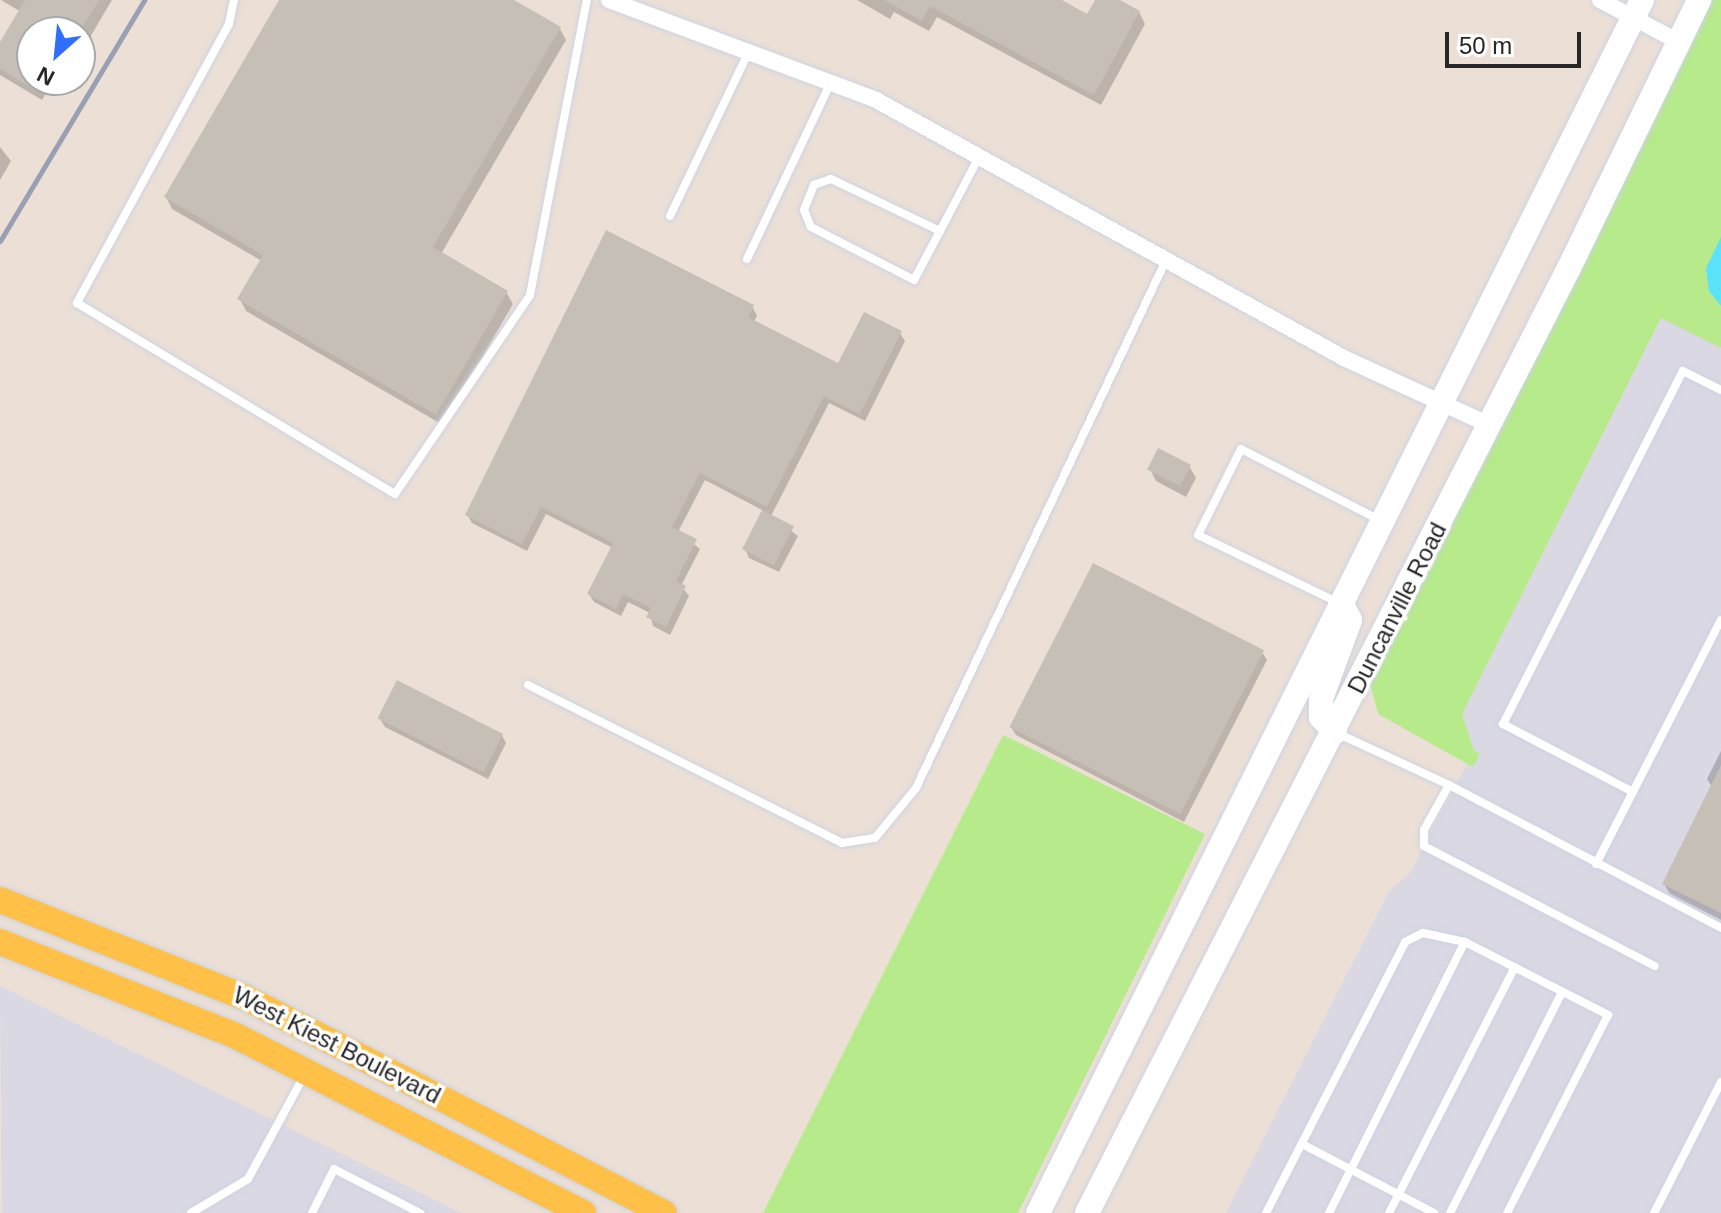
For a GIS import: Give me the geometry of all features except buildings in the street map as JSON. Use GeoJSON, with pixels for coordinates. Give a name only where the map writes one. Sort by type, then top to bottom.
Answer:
{"type":"FeatureCollection","features":[{"type":"Feature","properties":{"kind":"main road","name":"Duncanville Road"},"geometry":{"type":"LineString","coordinates":[[1087,1213],[1490,425],[1699,0]]}},
{"type":"Feature","properties":{"kind":"main road"},"geometry":{"type":"LineString","coordinates":[[1038,1213],[1638,8]]}},
{"type":"Feature","properties":{"kind":"main road"},"geometry":{"type":"LineString","coordinates":[[1335,732],[1321,717],[1321,699],[1350,620],[1342,604]]}},
{"type":"Feature","properties":{"kind":"main road"},"geometry":{"type":"LineString","coordinates":[[1287,713],[1335,732]]}},
{"type":"Feature","properties":{"kind":"main road","name":"West Kiest Boulevard"},"geometry":{"type":"LineString","coordinates":[[0,900],[201,977],[341,1045],[660,1212]]}},
{"type":"Feature","properties":{"kind":"main road","name":"West Kiest Boulevard"},"geometry":{"type":"LineString","coordinates":[[0,942],[234,1035],[583,1213]]}},
{"type":"Feature","properties":{"kind":"main road"},"geometry":{"type":"LineString","coordinates":[[315,1076],[341,1045]]}},
{"type":"Feature","properties":{"kind":"street"},"geometry":{"type":"LineString","coordinates":[[609,0],[876,100],[1344,358],[1490,425]]}},
{"type":"Feature","properties":{"kind":"street"},"geometry":{"type":"LineString","coordinates":[[1600,0],[1638,8],[1679,42]]}},
{"type":"Feature","properties":{"kind":"lane"},"geometry":{"type":"LineString","coordinates":[[234,0],[229,24],[77,303],[395,494],[530,295],[587,0]]}},
{"type":"Feature","properties":{"kind":"lane"},"geometry":{"type":"LineString","coordinates":[[670,216],[748,52]]}},
{"type":"Feature","properties":{"kind":"lane"},"geometry":{"type":"LineString","coordinates":[[747,259],[830,83]]}},
{"type":"Feature","properties":{"kind":"lane"},"geometry":{"type":"LineString","coordinates":[[940,231],[831,179],[814,185],[804,210],[811,227],[914,280],[940,231],[979,157]]}},
{"type":"Feature","properties":{"kind":"lane"},"geometry":{"type":"LineString","coordinates":[[528,685],[842,843],[875,838],[916,788],[1166,260]]}},
{"type":"Feature","properties":{"kind":"lane"},"geometry":{"type":"LineString","coordinates":[[1633,792],[1503,724],[1683,371],[1721,390]]}},
{"type":"Feature","properties":{"kind":"lane"},"geometry":{"type":"LineString","coordinates":[[1342,604],[1198,535],[1241,449],[1382,521]]}},
{"type":"Feature","properties":{"kind":"lane"},"geometry":{"type":"LineString","coordinates":[[1596,864],[1721,620]]}},
{"type":"Feature","properties":{"kind":"lane"},"geometry":{"type":"LineString","coordinates":[[1335,732],[1449,785],[1721,928]]}},
{"type":"Feature","properties":{"kind":"lane"},"geometry":{"type":"LineString","coordinates":[[1449,785],[1424,830],[1424,846],[1655,966]]}},
{"type":"Feature","properties":{"kind":"lane"},"geometry":{"type":"LineString","coordinates":[[1266,1213],[1405,942],[1423,933],[1465,942],[1608,1015],[1507,1213]]}},
{"type":"Feature","properties":{"kind":"lane"},"geometry":{"type":"LineString","coordinates":[[1329,1213],[1465,942]]}},
{"type":"Feature","properties":{"kind":"lane"},"geometry":{"type":"LineString","coordinates":[[1389,1213],[1515,967]]}},
{"type":"Feature","properties":{"kind":"lane"},"geometry":{"type":"LineString","coordinates":[[1450,1213],[1562,992]]}},
{"type":"Feature","properties":{"kind":"lane"},"geometry":{"type":"LineString","coordinates":[[191,1213],[248,1179],[315,1076]]}},
{"type":"Feature","properties":{"kind":"lane"},"geometry":{"type":"LineString","coordinates":[[1654,1213],[1721,1082]]}},
{"type":"Feature","properties":{"kind":"lane"},"geometry":{"type":"LineString","coordinates":[[1302,1144],[1434,1213]]}},
{"type":"Feature","properties":{"kind":"lane"},"geometry":{"type":"LineString","coordinates":[[312,1213],[334,1169],[420,1213]]}},
{"type":"Feature","properties":{"kind":"shaded area"},"geometry":{"type":"Polygon","coordinates":[[[1662,317],[1721,348],[1721,1213],[1226,1213],[1389,891],[1410,873],[1474,750],[1462,714],[1662,317]]]}},
{"type":"Feature","properties":{"kind":"shaded area"},"geometry":{"type":"Polygon","coordinates":[[[0,986],[462,1213],[2,1213],[0,986]]]}},
{"type":"Feature","properties":{"kind":"green space"},"geometry":{"type":"Polygon","coordinates":[[[1712,0],[1721,0],[1721,348],[1661,318],[1462,714],[1474,750],[1480,754],[1473,767],[1378,714],[1370,683],[1712,0]]]}},
{"type":"Feature","properties":{"kind":"green space"},"geometry":{"type":"Polygon","coordinates":[[[1003,735],[1205,834],[1018,1213],[763,1213],[1003,735]]]}},
{"type":"Feature","properties":{"kind":"water"},"geometry":{"type":"Polygon","coordinates":[[[1721,237],[1721,306],[1709,291],[1706,268],[1721,237]]]}},
{"type":"Feature","properties":{"kind":"railway"},"geometry":{"type":"LineString","coordinates":[[0,241],[144,0]]}}]}
